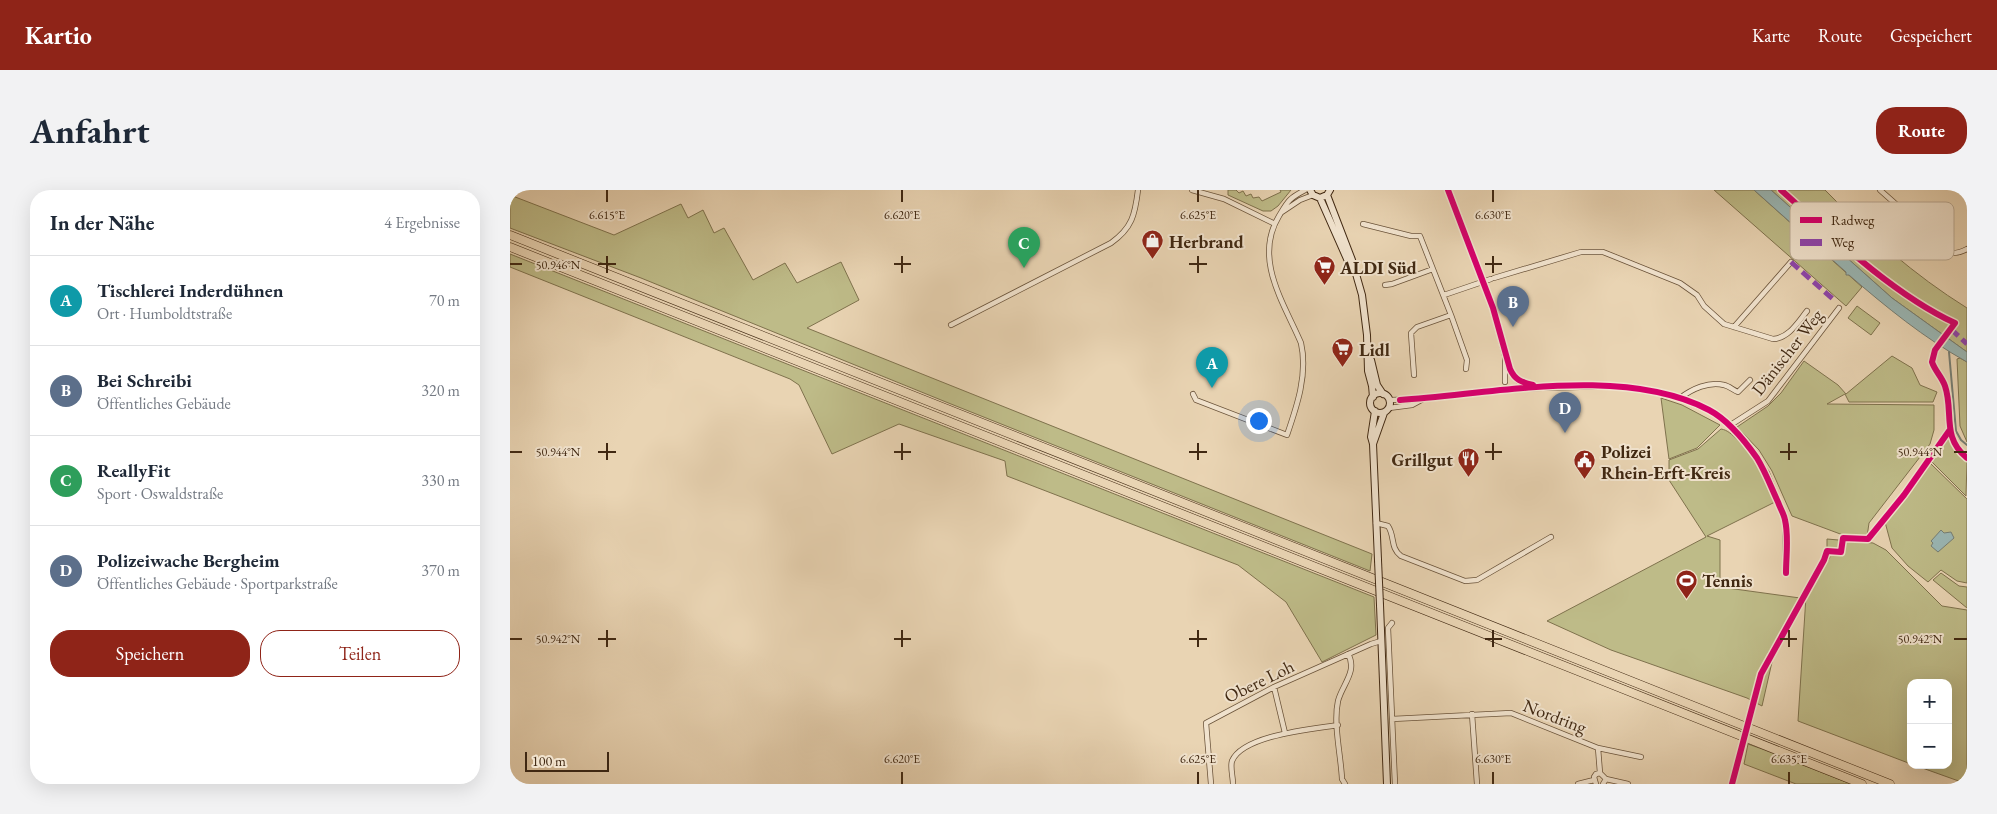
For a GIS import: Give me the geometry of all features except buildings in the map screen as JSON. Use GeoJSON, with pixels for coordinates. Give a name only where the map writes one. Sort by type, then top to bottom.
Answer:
{"type":"FeatureCollection","features":[{"type":"Feature","properties":{"kind":"highway"},"geometry":{"type":"LineString","coordinates":[[510,235],[1890,784]]}},
{"type":"Feature","properties":{"kind":"highway"},"geometry":{"type":"LineString","coordinates":[[510,247],[1862,784]]}},
{"type":"Feature","properties":{"kind":"street"},"geometry":{"type":"LineString","coordinates":[[951,325],[1111,243],[1129,227],[1135,210],[1138,190]]}},
{"type":"Feature","properties":{"kind":"street"},"geometry":{"type":"LineString","coordinates":[[1192,190],[1224,199],[1275,224]]}},
{"type":"Feature","properties":{"kind":"street"},"geometry":{"type":"LineString","coordinates":[[1193,394],[1196,400],[1287,435],[1294,415],[1304,364],[1302,343],[1270,273],[1269,240],[1282,209],[1290,199],[1305,190]]}},
{"type":"Feature","properties":{"kind":"street"},"geometry":{"type":"LineString","coordinates":[[1448,190],[1483,281],[1500,332],[1505,356],[1514,377],[1518,381],[1540,388]]}},
{"type":"Feature","properties":{"kind":"street"},"geometry":{"type":"LineString","coordinates":[[1880,190],[1894,202]]}},
{"type":"Feature","properties":{"kind":"street"},"geometry":{"type":"LineString","coordinates":[[1282,212],[1300,200],[1314,194],[1328,192],[1352,260],[1366,317],[1369,357],[1368,371],[1373,397],[1370,405],[1375,412],[1371,437],[1374,444]]}},
{"type":"Feature","properties":{"kind":"street"},"geometry":{"type":"LineString","coordinates":[[1314,194],[1356,278]]}},
{"type":"Feature","properties":{"kind":"street"},"geometry":{"type":"LineString","coordinates":[[1363,224],[1411,236],[1420,236],[1444,294],[1467,360],[1466,369]]}},
{"type":"Feature","properties":{"kind":"street"},"geometry":{"type":"LineString","coordinates":[[1954,253],[1967,249]]}},
{"type":"Feature","properties":{"kind":"street"},"geometry":{"type":"LineString","coordinates":[[1444,294],[1581,252],[1594,251],[1603,252],[1680,283],[1697,295],[1704,306],[1724,324],[1773,338],[1782,338],[1807,311]]}},
{"type":"Feature","properties":{"kind":"street"},"geometry":{"type":"LineString","coordinates":[[1734,327],[1791,262]]}},
{"type":"Feature","properties":{"kind":"street"},"geometry":{"type":"LineString","coordinates":[[1385,285],[1433,270]]}},
{"type":"Feature","properties":{"kind":"street","name":"Dänischer Weg"},"geometry":{"type":"LineString","coordinates":[[1729,426],[1768,401],[1839,308]]}},
{"type":"Feature","properties":{"kind":"street"},"geometry":{"type":"LineString","coordinates":[[1414,375],[1411,350],[1411,334],[1413,329],[1450,315]]}},
{"type":"Feature","properties":{"kind":"street"},"geometry":{"type":"LineString","coordinates":[[1505,356],[1505,382]]}},
{"type":"Feature","properties":{"kind":"street"},"geometry":{"type":"LineString","coordinates":[[1369,357],[1377,385],[1390,400],[1423,399],[1478,392],[1540,388],[1618,386],[1640,388],[1680,398],[1710,411],[1729,426],[1750,448],[1767,473],[1785,519],[1786,573]]}},
{"type":"Feature","properties":{"kind":"street"},"geometry":{"type":"LineString","coordinates":[[1680,398],[1691,389],[1717,384],[1727,385],[1738,392],[1750,380]]}},
{"type":"Feature","properties":{"kind":"street"},"geometry":{"type":"LineString","coordinates":[[1373,397],[1383,394]]}},
{"type":"Feature","properties":{"kind":"street"},"geometry":{"type":"LineString","coordinates":[[1387,784],[1374,444],[1384,413],[1389,408],[1412,405],[1423,399]]}},
{"type":"Feature","properties":{"kind":"street"},"geometry":{"type":"LineString","coordinates":[[1389,408],[1390,400]]}},
{"type":"Feature","properties":{"kind":"street"},"geometry":{"type":"LineString","coordinates":[[1375,412],[1384,413]]}},
{"type":"Feature","properties":{"kind":"street"},"geometry":{"type":"LineString","coordinates":[[1376,523],[1388,526],[1394,548],[1401,556],[1465,581],[1477,580],[1552,537]]}},
{"type":"Feature","properties":{"kind":"street"},"geometry":{"type":"LineString","coordinates":[[1392,623],[1388,628],[1395,784]]}},
{"type":"Feature","properties":{"kind":"street","name":"Obere Loh"},"geometry":{"type":"LineString","coordinates":[[1211,784],[1206,722],[1274,687],[1381,641]]}},
{"type":"Feature","properties":{"kind":"street"},"geometry":{"type":"LineString","coordinates":[[1345,784],[1342,779],[1338,702],[1349,679],[1352,667],[1348,654]]}},
{"type":"Feature","properties":{"kind":"street"},"geometry":{"type":"LineString","coordinates":[[1274,687],[1285,733]]}},
{"type":"Feature","properties":{"kind":"street","name":"Nordring"},"geometry":{"type":"LineString","coordinates":[[1392,719],[1511,713],[1598,748],[1641,757]]}},
{"type":"Feature","properties":{"kind":"street"},"geometry":{"type":"LineString","coordinates":[[1472,714],[1477,784]]}},
{"type":"Feature","properties":{"kind":"street"},"geometry":{"type":"LineString","coordinates":[[1233,784],[1232,762],[1236,755],[1263,738],[1338,725]]}},
{"type":"Feature","properties":{"kind":"street","name":"Nordring"},"geometry":{"type":"LineString","coordinates":[[1598,748],[1600,773]]}},
{"type":"Feature","properties":{"kind":"street"},"geometry":{"type":"LineString","coordinates":[[1578,784],[1595,782],[1595,776],[1600,773],[1606,779],[1628,784]]}},
{"type":"Feature","properties":{"kind":"street"},"geometry":{"type":"LineString","coordinates":[[1603,784],[1606,779]]}},
{"type":"Feature","properties":{"kind":"shaded area"},"geometry":{"type":"Polygon","coordinates":[[[1228,190],[1236,190],[1239,193],[1243,191],[1246,196],[1251,194],[1253,198],[1259,197],[1262,201],[1281,192],[1280,190],[1291,190],[1278,206],[1271,211],[1263,211],[1228,195],[1228,190]]]}},
{"type":"Feature","properties":{"kind":"shaded area"},"geometry":{"type":"Polygon","coordinates":[[[1714,190],[1754,190],[1790,222],[1790,257],[1714,190]]]}},
{"type":"Feature","properties":{"kind":"shaded area"},"geometry":{"type":"Polygon","coordinates":[[[1771,190],[1825,190],[1837,202],[1790,202],[1790,207],[1771,190]]]}},
{"type":"Feature","properties":{"kind":"shaded area"},"geometry":{"type":"Polygon","coordinates":[[[510,195],[614,235],[681,204],[688,218],[703,210],[714,233],[724,228],[753,280],[785,263],[797,283],[841,262],[859,300],[807,328],[1372,554],[1370,571],[641,278],[510,228],[510,195]]]}},
{"type":"Feature","properties":{"kind":"shaded area"},"geometry":{"type":"Polygon","coordinates":[[[510,254],[1374,597],[1376,635],[1322,662],[1286,602],[1238,565],[1007,476],[1005,461],[899,424],[832,454],[799,385],[790,379],[510,267],[510,254]]]}},
{"type":"Feature","properties":{"kind":"shaded area"},"geometry":{"type":"Polygon","coordinates":[[[1794,260],[1832,260],[1862,287],[1846,306],[1794,260]]]}},
{"type":"Feature","properties":{"kind":"shaded area"},"geometry":{"type":"Polygon","coordinates":[[[1849,260],[1900,260],[1967,308],[1967,352],[1892,298],[1849,260]]]}},
{"type":"Feature","properties":{"kind":"shaded area"},"geometry":{"type":"Polygon","coordinates":[[[1857,306],[1880,323],[1871,335],[1848,318],[1857,306]]]}},
{"type":"Feature","properties":{"kind":"shaded area"},"geometry":{"type":"Polygon","coordinates":[[[1892,356],[1912,368],[1920,385],[1937,392],[1933,402],[1849,402],[1845,394],[1827,404],[1934,405],[1934,430],[1930,444],[1869,523],[1867,537],[1843,535],[1792,516],[1772,471],[1759,450],[1737,427],[1768,406],[1781,393],[1804,361],[1838,385],[1846,394],[1892,356]]]}},
{"type":"Feature","properties":{"kind":"shaded area"},"geometry":{"type":"Polygon","coordinates":[[[1960,358],[1967,362],[1967,442],[1960,426],[1957,359],[1960,358]]]}},
{"type":"Feature","properties":{"kind":"shaded area"},"geometry":{"type":"Polygon","coordinates":[[[1661,398],[1682,405],[1720,425],[1697,448],[1669,459],[1661,398]]]}},
{"type":"Feature","properties":{"kind":"shaded area"},"geometry":{"type":"Polygon","coordinates":[[[1721,429],[1732,434],[1750,453],[1764,477],[1775,502],[1707,536],[1720,540],[1720,587],[1800,598],[1768,653],[1772,662],[1762,706],[1747,698],[1611,650],[1547,621],[1706,537],[1669,480],[1669,460],[1698,449],[1721,429]]]}},
{"type":"Feature","properties":{"kind":"shaded area"},"geometry":{"type":"Polygon","coordinates":[[[1950,437],[1955,449],[1967,461],[1966,496],[1931,461],[1950,437]]]}},
{"type":"Feature","properties":{"kind":"shaded area"},"geometry":{"type":"Polygon","coordinates":[[[1930,463],[1967,499],[1967,583],[1957,581],[1941,570],[1928,582],[1908,566],[1892,548],[1885,522],[1930,463]]]}},
{"type":"Feature","properties":{"kind":"shaded area"},"geometry":{"type":"Polygon","coordinates":[[[1827,539],[1873,543],[1886,550],[1942,606],[1967,610],[1967,784],[1925,769],[1952,769],[1952,679],[1907,679],[1907,762],[1798,721],[1806,596],[1830,557],[1827,553],[1827,539]]]}},
{"type":"Feature","properties":{"kind":"shaded area"},"geometry":{"type":"Polygon","coordinates":[[[1941,573],[1959,586],[1967,587],[1967,608],[1933,580],[1941,573]]]}},
{"type":"Feature","properties":{"kind":"shaded area"},"geometry":{"type":"Polygon","coordinates":[[[1748,744],[1851,784],[1796,784],[1744,764],[1748,744]]]}},
{"type":"Feature","properties":{"kind":"water"},"geometry":{"type":"Polygon","coordinates":[[[1754,190],[1771,190],[1790,207],[1790,222],[1754,190]]]}},
{"type":"Feature","properties":{"kind":"water"},"geometry":{"type":"Polygon","coordinates":[[[1833,260],[1849,260],[1892,298],[1967,352],[1967,362],[1951,353],[1891,310],[1849,275],[1846,275],[1846,272],[1833,260]]]}},
{"type":"Feature","properties":{"kind":"water"},"geometry":{"type":"Polygon","coordinates":[[[1941,530],[1944,533],[1951,532],[1954,538],[1938,552],[1931,546],[1933,543],[1931,541],[1941,530]]]}},
{"type":"Feature","properties":{"kind":"waterway"},"geometry":{"type":"LineString","coordinates":[[1949,352],[1956,431],[1961,440],[1967,445]]}},
{"type":"Feature","properties":{"kind":"marked path"},"geometry":{"type":"LineString","coordinates":[[1791,262],[1834,300]]}},
{"type":"Feature","properties":{"kind":"marked path"},"geometry":{"type":"LineString","coordinates":[[1951,329],[1967,344]]}},
{"type":"Feature","properties":{"kind":"cycle path"},"geometry":{"type":"LineString","coordinates":[[1448,190],[1493,308],[1510,369],[1519,380],[1533,385]]}},
{"type":"Feature","properties":{"kind":"cycle path"},"geometry":{"type":"LineString","coordinates":[[1781,190],[1795,202]]}},
{"type":"Feature","properties":{"kind":"cycle path"},"geometry":{"type":"LineString","coordinates":[[1861,260],[1909,297],[1955,323],[1935,350],[1932,362],[1945,386],[1949,405],[1951,433],[1954,442],[1967,458]]}},
{"type":"Feature","properties":{"kind":"cycle path"},"geometry":{"type":"LineString","coordinates":[[1400,400],[1516,389],[1598,385],[1637,389],[1675,396],[1709,410],[1723,419],[1742,438],[1757,458],[1766,475],[1785,520],[1787,540],[1786,573]]}},
{"type":"Feature","properties":{"kind":"cycle path"},"geometry":{"type":"LineString","coordinates":[[1732,784],[1761,674],[1824,560],[1827,551],[1841,552],[1843,538],[1868,539],[1904,495],[1949,431]]}},
{"type":"Feature","properties":{"kind":"place","name":"Herbrand"},"geometry":{"type":"Point","coordinates":[1153,260]}},
{"type":"Feature","properties":{"kind":"place","name":"ReallyFit"},"geometry":{"type":"Point","coordinates":[1024,268]}},
{"type":"Feature","properties":{"kind":"place","name":"ALDI Süd"},"geometry":{"type":"Point","coordinates":[1324,286]}},
{"type":"Feature","properties":{"kind":"place","name":"Bei Schreibi"},"geometry":{"type":"Point","coordinates":[1513,327]}},
{"type":"Feature","properties":{"kind":"place","name":"Lidl"},"geometry":{"type":"Point","coordinates":[1343,368]}},
{"type":"Feature","properties":{"kind":"place","name":"Tischlerei Inderdühnen"},"geometry":{"type":"Point","coordinates":[1212,388]}},
{"type":"Feature","properties":{"kind":"place","name":"Polizeiwache Bergheim"},"geometry":{"type":"Point","coordinates":[1565,433]}},
{"type":"Feature","properties":{"kind":"place","name":"Grillgut"},"geometry":{"type":"Point","coordinates":[1469,478]}},
{"type":"Feature","properties":{"kind":"place","name":"Polizei Rhein-Erft-Kreis"},"geometry":{"type":"Point","coordinates":[1585,480]}},
{"type":"Feature","properties":{"kind":"place","name":"Tennis"},"geometry":{"type":"Point","coordinates":[1686,599]}}]}
